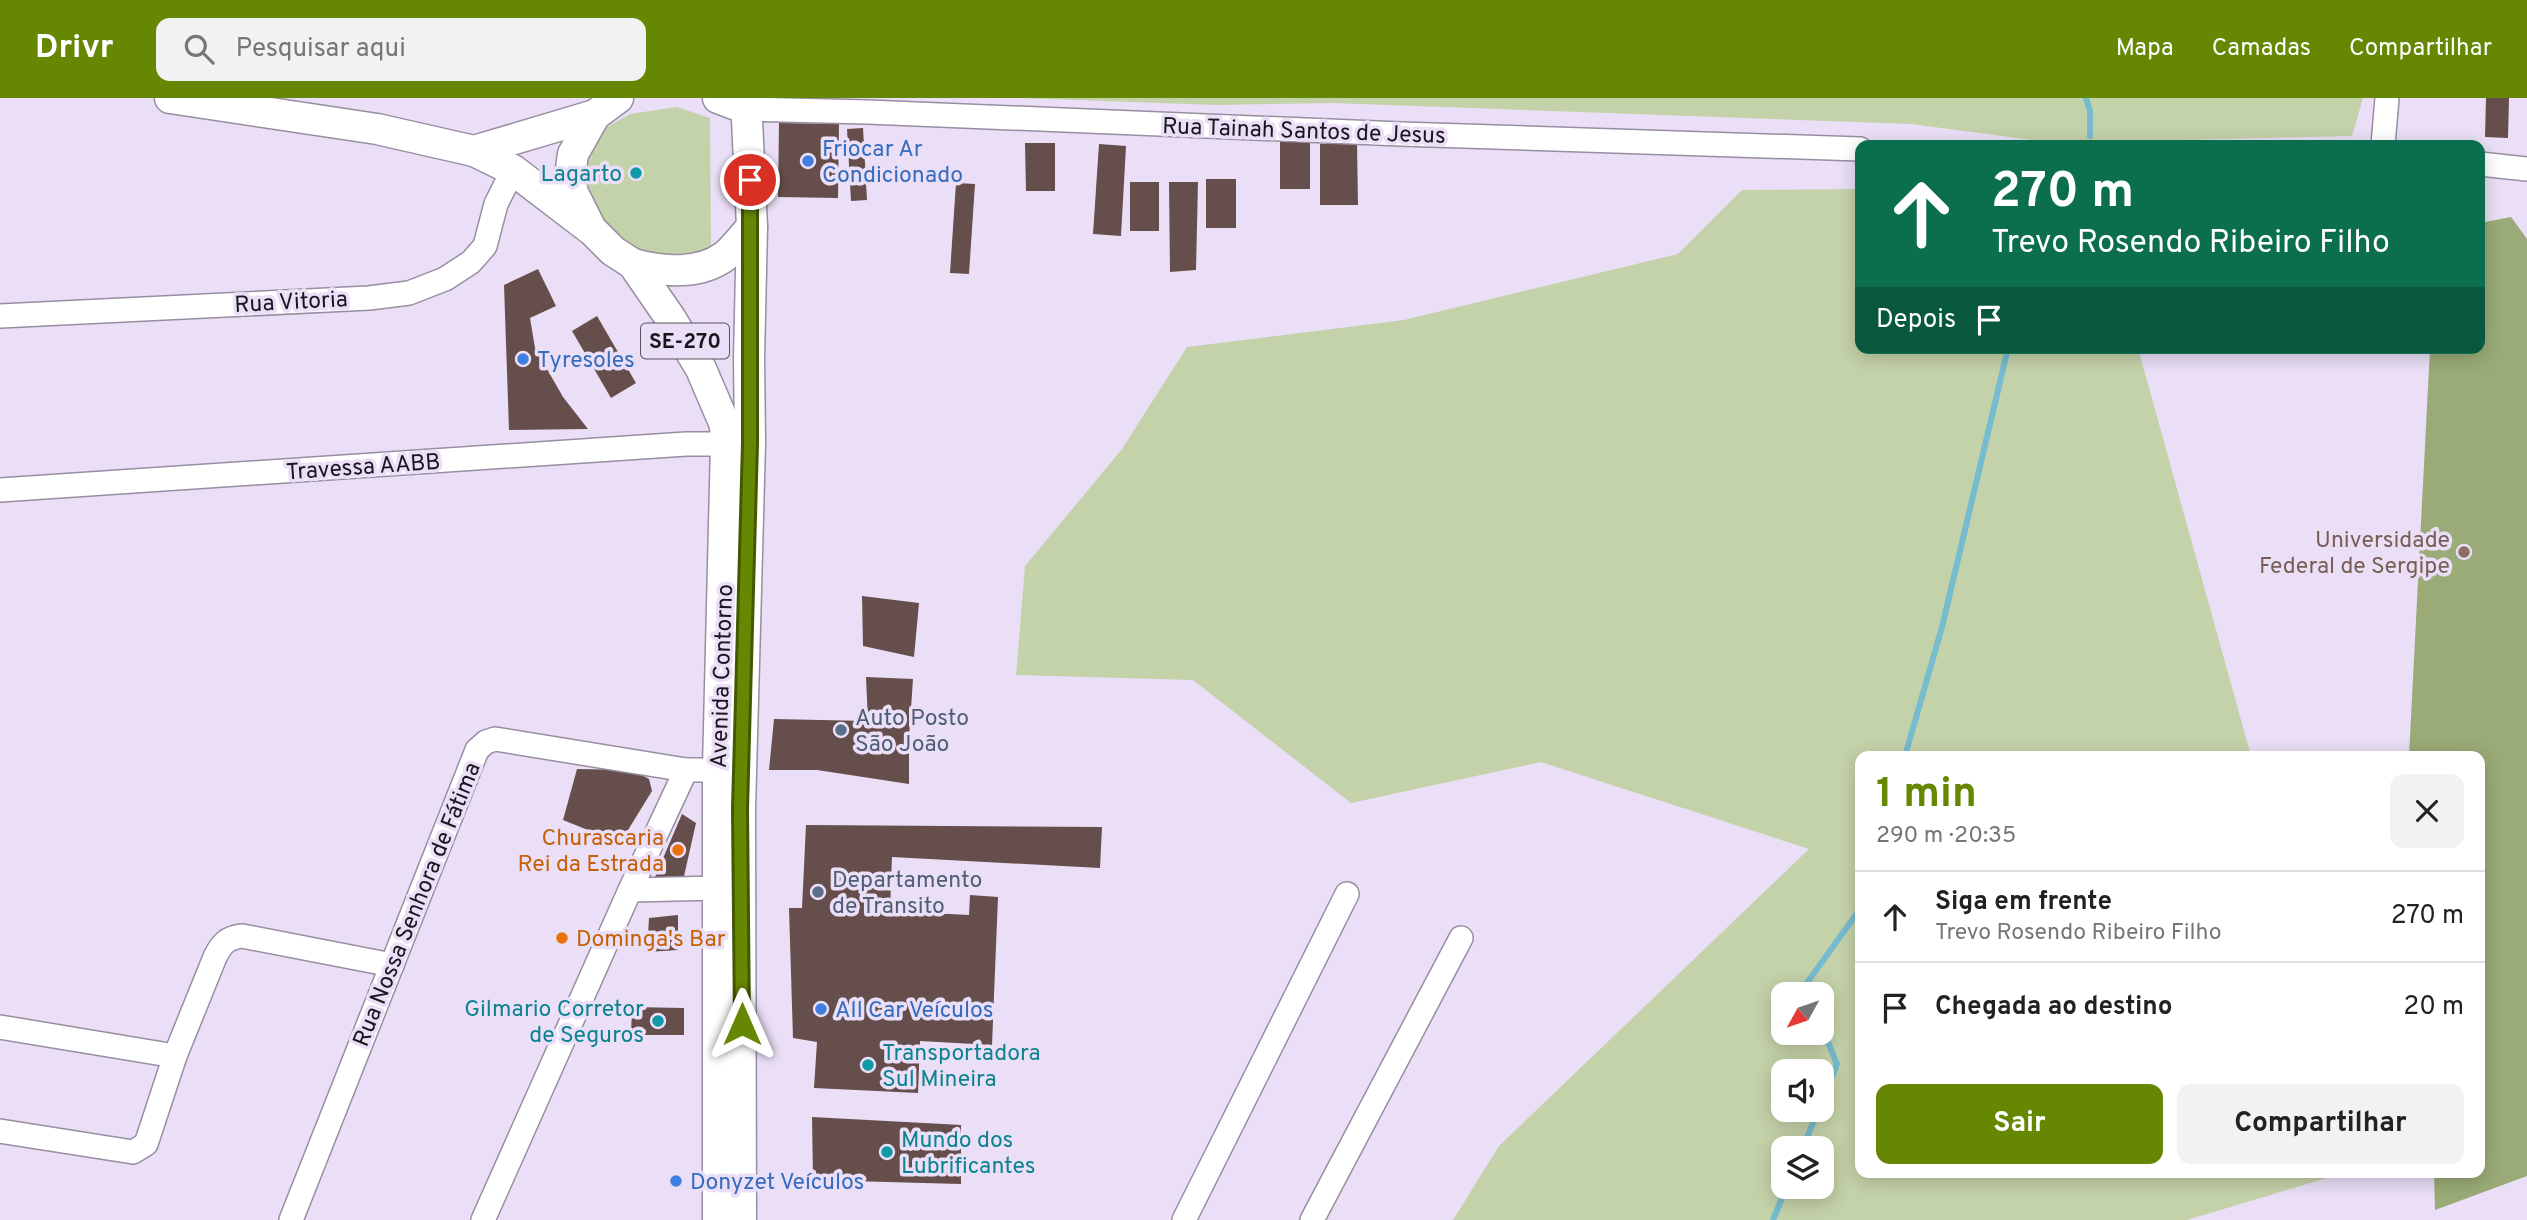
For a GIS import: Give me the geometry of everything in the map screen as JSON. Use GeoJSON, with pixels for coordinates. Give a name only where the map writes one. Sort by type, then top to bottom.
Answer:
{"type":"FeatureCollection","features":[{"type":"Feature","properties":{"kind":"main road"},"geometry":{"type":"LineString","coordinates":[[170,98],[377,129],[474,151],[513,170],[593,231]]}},
{"type":"Feature","properties":{"kind":"main road"},"geometry":{"type":"LineString","coordinates":[[718,98],[747,104]]}},
{"type":"Feature","properties":{"kind":"main road","name":"SE-270"},"geometry":{"type":"LineString","coordinates":[[747,104],[752,227]]}},
{"type":"Feature","properties":{"kind":"main road"},"geometry":{"type":"LineString","coordinates":[[474,151],[606,106]]}},
{"type":"Feature","properties":{"kind":"main road","name":"SE-270"},"geometry":{"type":"LineString","coordinates":[[606,106],[573,154],[570,176],[573,193],[593,231],[613,251],[633,264],[671,319],[701,369],[725,435]]}},
{"type":"Feature","properties":{"kind":"main road"},"geometry":{"type":"LineString","coordinates":[[633,264],[676,271],[712,264],[727,255],[752,227]]}},
{"type":"Feature","properties":{"kind":"main road","name":"Avenida Contorno"},"geometry":{"type":"LineString","coordinates":[[741,1220],[740,809],[750,443],[752,227]]}},
{"type":"Feature","properties":{"kind":"main road","name":"Avenida Contorno"},"geometry":{"type":"LineString","coordinates":[[718,1220],[718,769],[725,435]]}},
{"type":"Feature","properties":{"kind":"street"},"geometry":{"type":"LineString","coordinates":[[2383,140],[2387,98]]}},
{"type":"Feature","properties":{"kind":"street","name":"Rua Tainah Santos de Jesus"},"geometry":{"type":"LineString","coordinates":[[747,104],[868,112],[1401,134],[1855,149]]}},
{"type":"Feature","properties":{"kind":"street"},"geometry":{"type":"LineString","coordinates":[[2485,165],[2527,169]]}},
{"type":"Feature","properties":{"kind":"street","name":"Rua Vitoria"},"geometry":{"type":"LineString","coordinates":[[0,316],[369,298],[409,293],[445,279],[471,262],[485,246],[496,204],[513,170]]}},
{"type":"Feature","properties":{"kind":"street","name":"Travessa AABB"},"geometry":{"type":"LineString","coordinates":[[0,490],[686,444],[725,435]]}},
{"type":"Feature","properties":{"kind":"street","name":"Rua Nossa Senhora de Fátima"},"geometry":{"type":"LineString","coordinates":[[291,1220],[477,750],[486,742],[495,739],[686,770]]}},
{"type":"Feature","properties":{"kind":"street"},"geometry":{"type":"LineString","coordinates":[[483,1220],[686,770],[718,769]]}},
{"type":"Feature","properties":{"kind":"street"},"geometry":{"type":"LineString","coordinates":[[630,890],[719,888]]}},
{"type":"Feature","properties":{"kind":"street"},"geometry":{"type":"LineString","coordinates":[[1184,1220],[1347,894]]}},
{"type":"Feature","properties":{"kind":"street"},"geometry":{"type":"LineString","coordinates":[[0,1131],[133,1152],[139,1150],[146,1143],[175,1056],[215,957],[222,943],[230,938],[242,936],[392,965]]}},
{"type":"Feature","properties":{"kind":"street"},"geometry":{"type":"LineString","coordinates":[[1312,1220],[1461,938]]}},
{"type":"Feature","properties":{"kind":"street"},"geometry":{"type":"LineString","coordinates":[[0,1027],[175,1056]]}},
{"type":"Feature","properties":{"kind":"green space"},"geometry":{"type":"Polygon","coordinates":[[[1019,98],[2363,98],[2352,136],[2182,140],[2032,140],[1911,124],[1332,103],[1217,105],[1019,98]]]}},
{"type":"Feature","properties":{"kind":"green space"},"geometry":{"type":"Polygon","coordinates":[[[677,107],[710,118],[711,252],[666,259],[642,251],[616,237],[593,212],[586,182],[588,157],[600,131],[630,114],[677,107]]]}},
{"type":"Feature","properties":{"kind":"green space"},"geometry":{"type":"Polygon","coordinates":[[[1855,189],[1855,354],[2140,354],[2250,751],[1855,751],[1855,1178],[2327,1178],[2187,1220],[1453,1220],[1499,1146],[1809,849],[1541,762],[1351,803],[1193,680],[1016,675],[1025,566],[1122,449],[1187,347],[1404,320],[1678,254],[1742,190],[1855,189]]]}},
{"type":"Feature","properties":{"kind":"green space","name":"Universidade Federal de Sergipe"},"geometry":{"type":"Polygon","coordinates":[[[2511,217],[2527,239],[2527,1176],[2435,1210],[2434,1178],[2485,1178],[2485,751],[2409,751],[2430,354],[2485,354],[2485,222],[2511,217]]]}},
{"type":"Feature","properties":{"kind":"building"},"geometry":{"type":"Polygon","coordinates":[[[2486,98],[2509,98],[2508,138],[2485,137],[2486,98]]]}},
{"type":"Feature","properties":{"kind":"building","name":"Friocar Ar Condicionado"},"geometry":{"type":"Polygon","coordinates":[[[779,123],[839,124],[838,198],[778,197],[779,123]]]}},
{"type":"Feature","properties":{"kind":"building"},"geometry":{"type":"Polygon","coordinates":[[[863,128],[867,200],[851,201],[847,129],[863,128]]]}},
{"type":"Feature","properties":{"kind":"building"},"geometry":{"type":"Polygon","coordinates":[[[1280,141],[1310,141],[1310,189],[1280,189],[1280,141]]]}},
{"type":"Feature","properties":{"kind":"building"},"geometry":{"type":"Polygon","coordinates":[[[1025,143],[1055,143],[1055,191],[1026,191],[1025,143]]]}},
{"type":"Feature","properties":{"kind":"building"},"geometry":{"type":"Polygon","coordinates":[[[1099,144],[1126,146],[1121,236],[1093,234],[1099,144]]]}},
{"type":"Feature","properties":{"kind":"building"},"geometry":{"type":"Polygon","coordinates":[[[1320,144],[1357,144],[1358,205],[1320,205],[1320,144]]]}},
{"type":"Feature","properties":{"kind":"building"},"geometry":{"type":"Polygon","coordinates":[[[1206,179],[1236,179],[1236,228],[1206,228],[1206,179]]]}},
{"type":"Feature","properties":{"kind":"building"},"geometry":{"type":"Polygon","coordinates":[[[1130,182],[1159,182],[1159,231],[1130,231],[1130,182]]]}},
{"type":"Feature","properties":{"kind":"building"},"geometry":{"type":"Polygon","coordinates":[[[1169,182],[1198,182],[1196,270],[1170,272],[1169,182]]]}},
{"type":"Feature","properties":{"kind":"building"},"geometry":{"type":"Polygon","coordinates":[[[956,183],[975,184],[969,274],[950,273],[956,183]]]}},
{"type":"Feature","properties":{"kind":"building","name":"Tyresoles"},"geometry":{"type":"Polygon","coordinates":[[[538,269],[556,306],[530,318],[535,348],[563,397],[588,429],[509,430],[504,285],[538,269]]]}},
{"type":"Feature","properties":{"kind":"building"},"geometry":{"type":"Polygon","coordinates":[[[597,316],[636,383],[611,398],[572,331],[597,316]]]}},
{"type":"Feature","properties":{"kind":"building"},"geometry":{"type":"Polygon","coordinates":[[[862,596],[919,603],[914,657],[863,646],[862,596]]]}},
{"type":"Feature","properties":{"kind":"building","name":"Auto Posto São João"},"geometry":{"type":"Polygon","coordinates":[[[866,677],[913,679],[909,784],[817,770],[769,770],[774,719],[868,721],[866,677]]]}},
{"type":"Feature","properties":{"kind":"building"},"geometry":{"type":"Polygon","coordinates":[[[577,769],[632,770],[649,779],[652,791],[620,843],[563,820],[577,769]]]}},
{"type":"Feature","properties":{"kind":"building","name":"Churascaria Rei da Estrada"},"geometry":{"type":"Polygon","coordinates":[[[682,814],[696,823],[682,885],[655,877],[682,814]]]}},
{"type":"Feature","properties":{"kind":"building"},"geometry":{"type":"Polygon","coordinates":[[[806,825],[1102,827],[1100,868],[892,857],[890,911],[969,915],[970,895],[998,897],[992,1045],[920,1041],[918,1093],[814,1088],[817,1042],[793,1038],[789,908],[802,908],[806,825]]]}},
{"type":"Feature","properties":{"kind":"building"},"geometry":{"type":"Polygon","coordinates":[[[678,915],[678,950],[647,952],[649,918],[678,915]]]}},
{"type":"Feature","properties":{"kind":"building","name":"Gilmario Corretor de Seguros"},"geometry":{"type":"Polygon","coordinates":[[[632,1007],[684,1008],[684,1035],[631,1035],[632,1007]]]}},
{"type":"Feature","properties":{"kind":"building","name":"Mundo dos Lubrificantes"},"geometry":{"type":"Polygon","coordinates":[[[812,1117],[961,1125],[961,1184],[813,1180],[812,1117]]]}},
{"type":"Feature","properties":{"kind":"waterway"},"geometry":{"type":"LineString","coordinates":[[2086,98],[2090,111],[2090,136]]}},
{"type":"Feature","properties":{"kind":"waterway"},"geometry":{"type":"LineString","coordinates":[[1906,751],[1942,627],[2007,354]]}},
{"type":"Feature","properties":{"kind":"waterway"},"geometry":{"type":"LineString","coordinates":[[1808,982],[1855,916]]}},
{"type":"Feature","properties":{"kind":"waterway"},"geometry":{"type":"LineString","coordinates":[[1829,1045],[1837,1064],[1834,1071]]}},
{"type":"Feature","properties":{"kind":"waterway"},"geometry":{"type":"LineString","coordinates":[[1808,1136],[1813,1122]]}},
{"type":"Feature","properties":{"kind":"waterway"},"geometry":{"type":"LineString","coordinates":[[1773,1220],[1782,1199]]}},
{"type":"Feature","properties":{"kind":"place","name":"Friocar Ar Condicionado"},"geometry":{"type":"Point","coordinates":[808,161]}},
{"type":"Feature","properties":{"kind":"place","name":"Lagarto"},"geometry":{"type":"Point","coordinates":[636,173]}},
{"type":"Feature","properties":{"kind":"place","name":"Tyresoles"},"geometry":{"type":"Point","coordinates":[523,359]}},
{"type":"Feature","properties":{"kind":"place","name":"Universidade Federal de Sergipe"},"geometry":{"type":"Point","coordinates":[2464,552]}},
{"type":"Feature","properties":{"kind":"place","name":"Auto Posto São João"},"geometry":{"type":"Point","coordinates":[841,730]}},
{"type":"Feature","properties":{"kind":"place","name":"Churascaria Rei da Estrada"},"geometry":{"type":"Point","coordinates":[678,850]}},
{"type":"Feature","properties":{"kind":"place","name":"Departamento de Transito"},"geometry":{"type":"Point","coordinates":[818,892]}},
{"type":"Feature","properties":{"kind":"place","name":"Dominga's Bar"},"geometry":{"type":"Point","coordinates":[562,938]}},
{"type":"Feature","properties":{"kind":"place","name":"All Car Veículos"},"geometry":{"type":"Point","coordinates":[821,1009]}},
{"type":"Feature","properties":{"kind":"place","name":"Gilmario Corretor de Seguros"},"geometry":{"type":"Point","coordinates":[658,1021]}},
{"type":"Feature","properties":{"kind":"place","name":"Transportadora Sul Mineira"},"geometry":{"type":"Point","coordinates":[868,1065]}},
{"type":"Feature","properties":{"kind":"place","name":"Mundo dos Lubrificantes"},"geometry":{"type":"Point","coordinates":[887,1152]}},
{"type":"Feature","properties":{"kind":"place","name":"Donyzet Veículos"},"geometry":{"type":"Point","coordinates":[676,1181]}},
{"type":"Feature","properties":{"kind":"route"},"geometry":{"type":"LineString","coordinates":[[742,1024],[740,809],[750,443],[750,180]]}}]}
